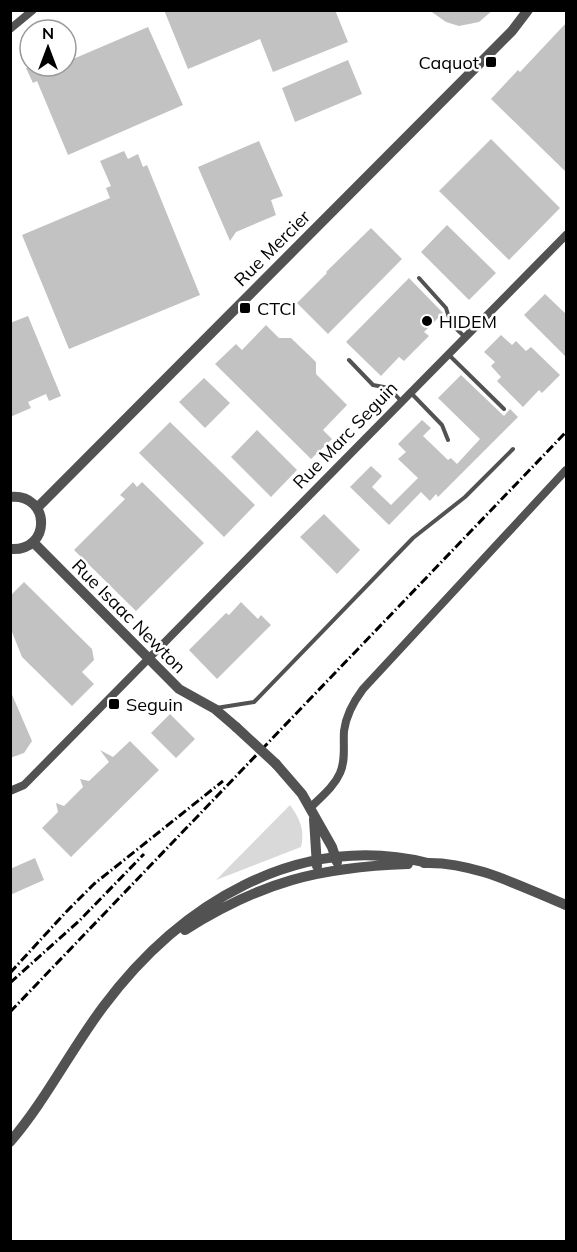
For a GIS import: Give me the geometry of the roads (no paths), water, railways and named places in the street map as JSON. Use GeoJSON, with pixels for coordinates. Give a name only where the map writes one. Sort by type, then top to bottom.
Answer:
{"type":"FeatureCollection","features":[{"type":"Feature","properties":{"kind":"street"},"geometry":{"type":"LineString","coordinates":[[10,29],[33,10]]}},
{"type":"Feature","properties":{"kind":"street","name":"Rue Mercier"},"geometry":{"type":"LineString","coordinates":[[37,508],[512,31],[528,10]]}},
{"type":"Feature","properties":{"kind":"street","name":"Rue Marc Seguin"},"geometry":{"type":"LineString","coordinates":[[10,791],[24,785],[567,235]]}},
{"type":"Feature","properties":{"kind":"street"},"geometry":{"type":"LineString","coordinates":[[317,872],[311,812],[334,784],[340,772],[343,764],[346,721],[354,701],[363,688],[567,470]]}},
{"type":"Feature","properties":{"kind":"street"},"geometry":{"type":"LineString","coordinates":[[10,497],[22,497],[31,501],[37,508],[42,523],[33,542],[22,549],[10,549]]}},
{"type":"Feature","properties":{"kind":"street","name":"Rue Isaac Newton"},"geometry":{"type":"LineString","coordinates":[[33,542],[179,689],[215,709],[276,764],[295,786],[332,847],[338,870]]}},
{"type":"Feature","properties":{"kind":"street"},"geometry":{"type":"LineString","coordinates":[[10,1142],[35,1111],[122,982],[192,916],[216,899],[268,874],[336,858],[388,856],[466,868],[500,878],[567,905]]}},
{"type":"Feature","properties":{"kind":"street"},"geometry":{"type":"LineString","coordinates":[[159,946],[218,910],[276,884],[317,872],[428,863]]}},
{"type":"Feature","properties":{"kind":"lane"},"geometry":{"type":"LineString","coordinates":[[419,278],[446,308],[451,324],[466,337]]}},
{"type":"Feature","properties":{"kind":"lane"},"geometry":{"type":"LineString","coordinates":[[448,355],[504,409]]}},
{"type":"Feature","properties":{"kind":"lane"},"geometry":{"type":"LineString","coordinates":[[350,360],[373,385],[389,388],[402,402]]}},
{"type":"Feature","properties":{"kind":"lane"},"geometry":{"type":"LineString","coordinates":[[410,393],[442,425],[448,440]]}},
{"type":"Feature","properties":{"kind":"lane"},"geometry":{"type":"LineString","coordinates":[[215,709],[254,702],[413,538],[465,497],[513,449]]}},
{"type":"Feature","properties":{"kind":"railway"},"geometry":{"type":"LineString","coordinates":[[10,1012],[566,432]]}},
{"type":"Feature","properties":{"kind":"railway"},"geometry":{"type":"LineString","coordinates":[[10,973],[94,884],[223,781]]}},
{"type":"Feature","properties":{"kind":"railway"},"geometry":{"type":"LineString","coordinates":[[10,983],[80,920],[144,854]]}},
{"type":"Feature","properties":{"kind":"place","name":"Caquot"},"geometry":{"type":"Point","coordinates":[491,62]}},
{"type":"Feature","properties":{"kind":"place","name":"CTCI"},"geometry":{"type":"Point","coordinates":[245,308]}},
{"type":"Feature","properties":{"kind":"place","name":"HIDEM"},"geometry":{"type":"Point","coordinates":[427,321]}},
{"type":"Feature","properties":{"kind":"place","name":"Seguin"},"geometry":{"type":"Point","coordinates":[114,704]}}]}
